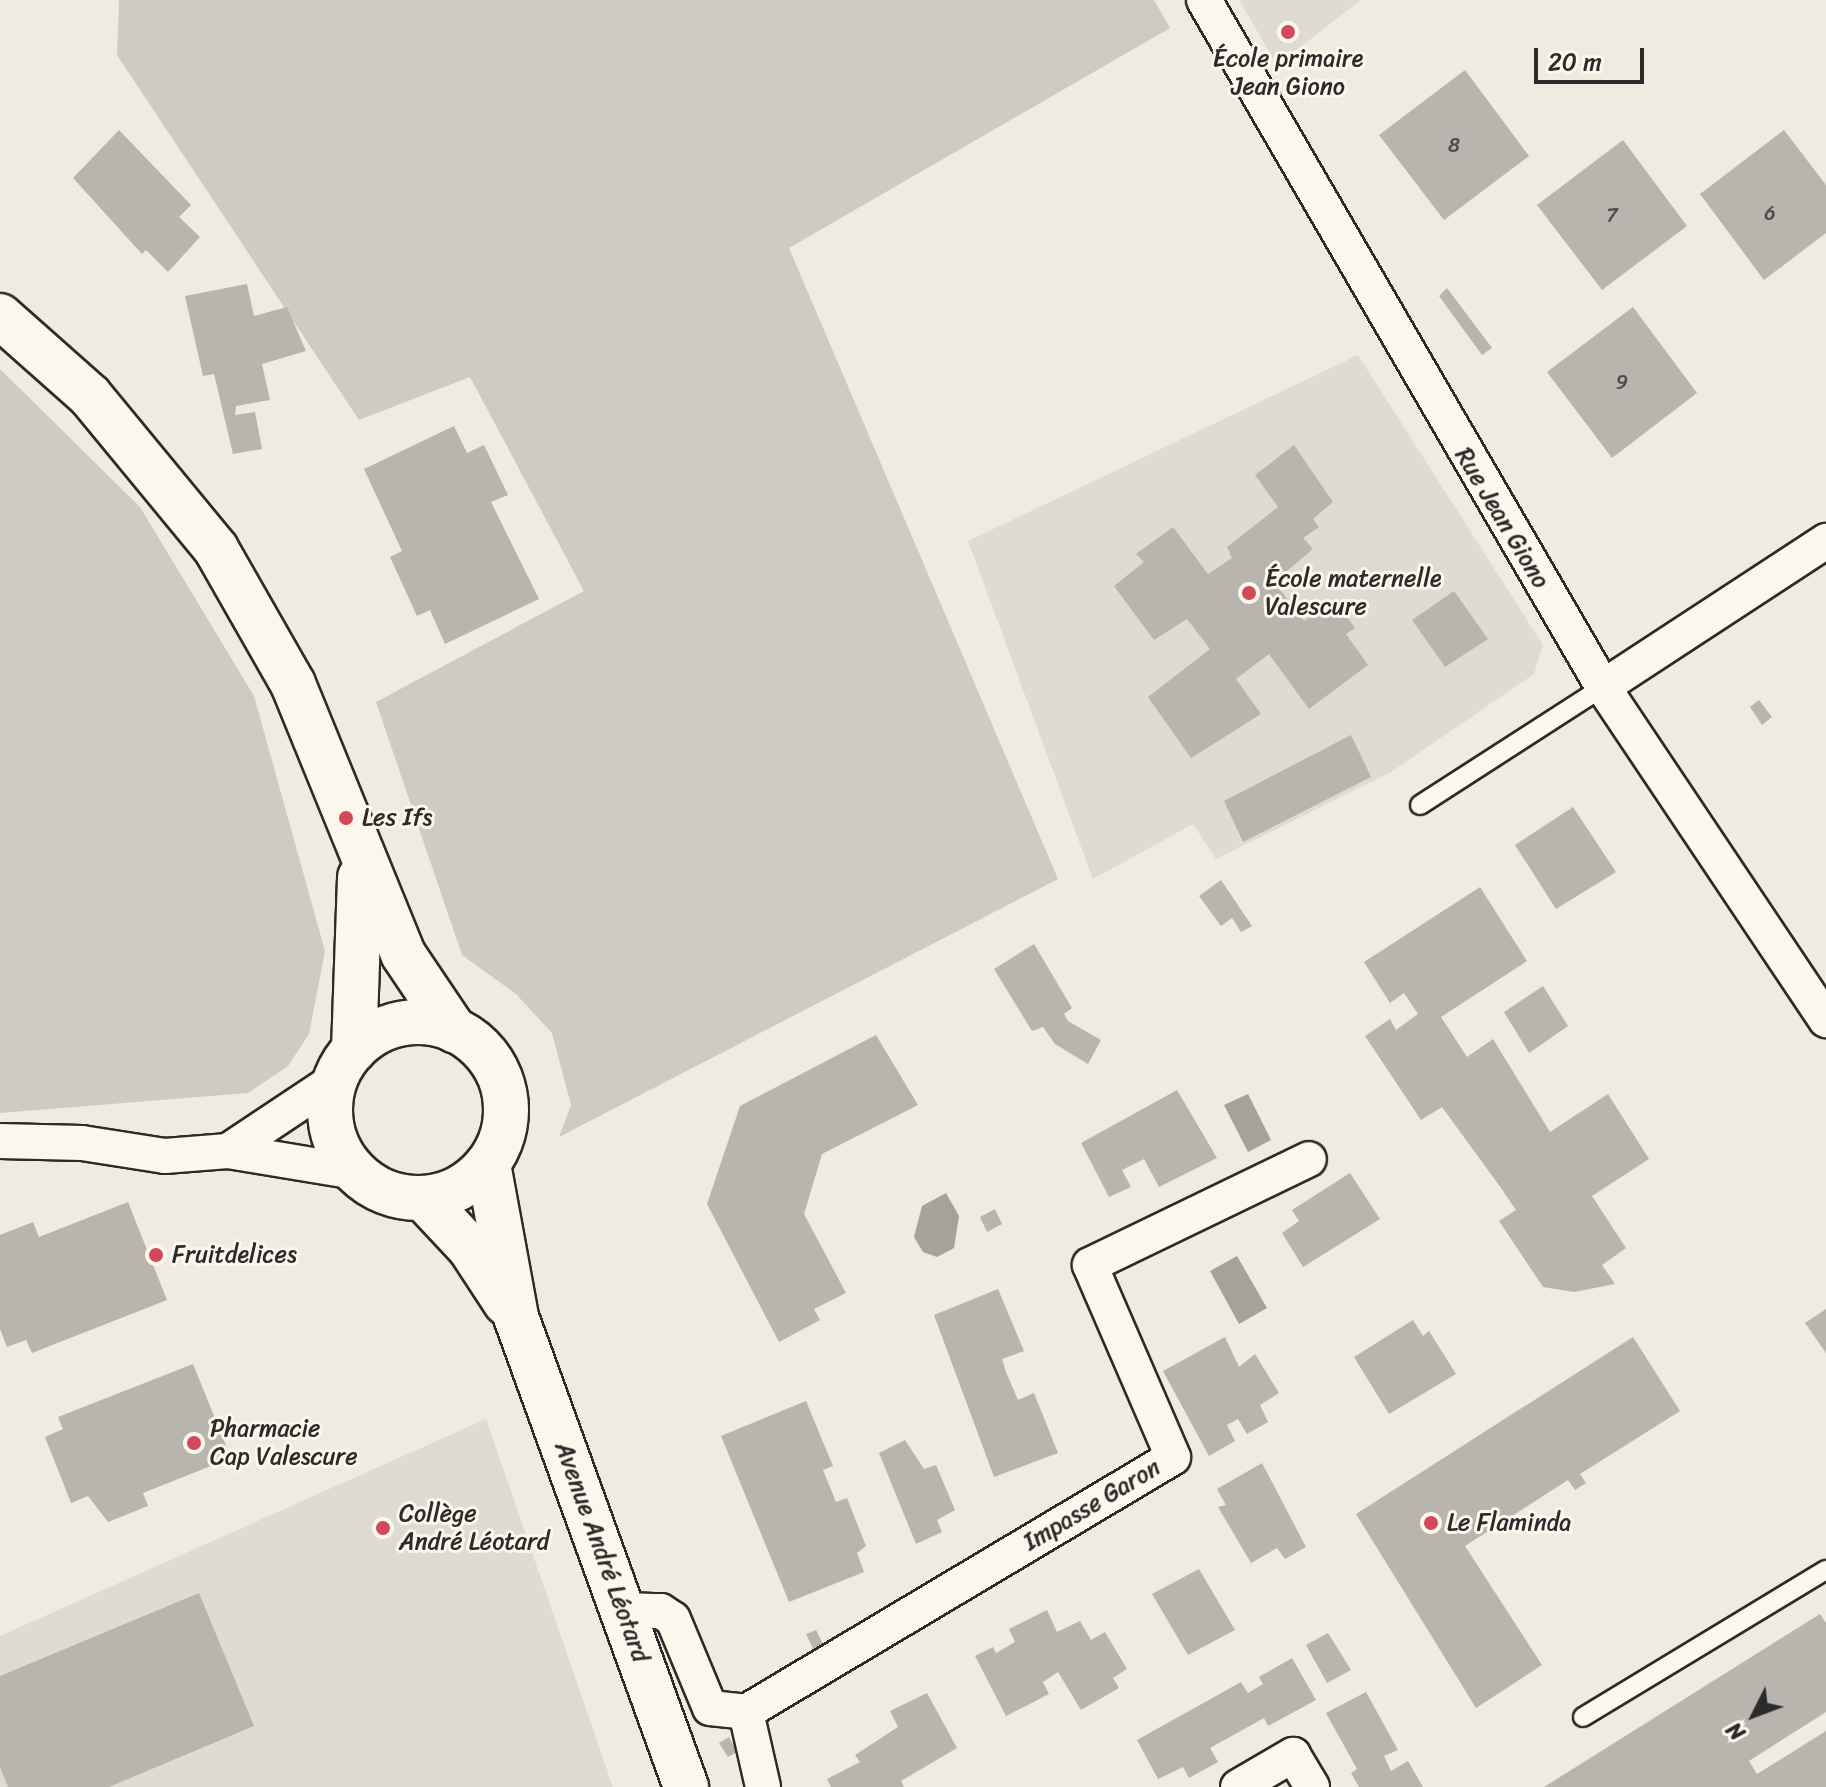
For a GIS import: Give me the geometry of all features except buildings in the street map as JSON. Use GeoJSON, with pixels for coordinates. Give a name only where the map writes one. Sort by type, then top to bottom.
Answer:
{"type":"FeatureCollection","features":[{"type":"Feature","properties":{"kind":"main road"},"geometry":{"type":"LineString","coordinates":[[0,316],[90,396],[216,549],[293,684],[360,858],[403,954],[454,1030],[489,1059],[505,1100],[505,1123],[488,1164],[471,1181],[424,1199],[375,1187],[355,1172],[332,1128],[345,1064],[360,1014],[360,858]]}},
{"type":"Feature","properties":{"kind":"main road"},"geometry":{"type":"LineString","coordinates":[[345,1064],[390,1027],[422,1023],[454,1030]]}},
{"type":"Feature","properties":{"kind":"main road","name":"Avenue André Léotard"},"geometry":{"type":"LineString","coordinates":[[488,1164],[516,1317],[625,1610],[686,1787]]}},
{"type":"Feature","properties":{"kind":"main road","name":"Avenue André Léotard"},"geometry":{"type":"LineString","coordinates":[[424,1199],[470,1248],[516,1317]]}},
{"type":"Feature","properties":{"kind":"street","name":"Rue Jean Giono"},"geometry":{"type":"LineString","coordinates":[[1204,0],[1603,687],[1826,1020]]}},
{"type":"Feature","properties":{"kind":"street"},"geometry":{"type":"LineString","coordinates":[[1603,687],[1826,541]]}},
{"type":"Feature","properties":{"kind":"street"},"geometry":{"type":"LineString","coordinates":[[228,1151],[345,1064]]}},
{"type":"Feature","properties":{"kind":"street"},"geometry":{"type":"LineString","coordinates":[[0,1141],[82,1143],[165,1156],[228,1151],[355,1172]]}},
{"type":"Feature","properties":{"kind":"street","name":"Impasse Garon"},"geometry":{"type":"LineString","coordinates":[[746,1712],[1173,1457],[1090,1265],[1309,1159]]}},
{"type":"Feature","properties":{"kind":"street"},"geometry":{"type":"LineString","coordinates":[[625,1610],[661,1611],[673,1619],[710,1708],[746,1712],[763,1787]]}},
{"type":"Feature","properties":{"kind":"street"},"geometry":{"type":"LineString","coordinates":[[1238,1787],[1293,1755],[1312,1787]]}},
{"type":"Feature","properties":{"kind":"lane"},"geometry":{"type":"LineString","coordinates":[[1420,805],[1603,687]]}},
{"type":"Feature","properties":{"kind":"lane"},"geometry":{"type":"LineString","coordinates":[[1583,1717],[1826,1570]]}},
{"type":"Feature","properties":{"kind":"shaded area"},"geometry":{"type":"Polygon","coordinates":[[[119,0],[1154,0],[1170,28],[789,248],[1058,879],[559,1137],[571,1105],[552,1033],[516,994],[462,955],[376,702],[584,591],[470,377],[359,420],[117,55],[119,0]]]}},
{"type":"Feature","properties":{"kind":"shaded area","name":"École primaire Jean Giono"},"geometry":{"type":"Polygon","coordinates":[[[1239,0],[1361,0],[1277,65],[1239,0]]]}},
{"type":"Feature","properties":{"kind":"shaded area","name":"École maternelle Valescure"},"geometry":{"type":"Polygon","coordinates":[[[1358,355],[1543,645],[1534,674],[1391,772],[1216,859],[1193,824],[1093,879],[968,541],[1358,355]]]}},
{"type":"Feature","properties":{"kind":"shaded area"},"geometry":{"type":"Polygon","coordinates":[[[0,369],[140,507],[254,696],[325,951],[309,1034],[288,1066],[248,1093],[0,1113],[0,369]]]}},
{"type":"Feature","properties":{"kind":"shaded area"},"geometry":{"type":"Polygon","coordinates":[[[1248,1094],[1271,1140],[1248,1152],[1224,1105],[1248,1094]]]}},
{"type":"Feature","properties":{"kind":"shaded area"},"geometry":{"type":"Polygon","coordinates":[[[946,1193],[959,1216],[954,1248],[937,1257],[923,1252],[914,1237],[922,1206],[946,1193]]]}},
{"type":"Feature","properties":{"kind":"shaded area"},"geometry":{"type":"Polygon","coordinates":[[[1237,1256],[1267,1308],[1239,1324],[1210,1271],[1237,1256]]]}},
{"type":"Feature","properties":{"kind":"shaded area","name":"Collège André Léotard"},"geometry":{"type":"Polygon","coordinates":[[[486,1419],[613,1787],[0,1787],[0,1636],[486,1419]]]}},
{"type":"Feature","properties":{"kind":"place","name":"École primaire Jean Giono"},"geometry":{"type":"Point","coordinates":[1288,32]}},
{"type":"Feature","properties":{"kind":"place","name":"École maternelle Valescure"},"geometry":{"type":"Point","coordinates":[1249,593]}},
{"type":"Feature","properties":{"kind":"place","name":"Les Ifs"},"geometry":{"type":"Point","coordinates":[346,818]}},
{"type":"Feature","properties":{"kind":"place","name":"Fruitdelices"},"geometry":{"type":"Point","coordinates":[156,1255]}},
{"type":"Feature","properties":{"kind":"place","name":"Pharmacie Cap Valescure"},"geometry":{"type":"Point","coordinates":[194,1443]}},
{"type":"Feature","properties":{"kind":"place","name":"Le Flaminda"},"geometry":{"type":"Point","coordinates":[1431,1523]}},
{"type":"Feature","properties":{"kind":"place","name":"Collège André Léotard"},"geometry":{"type":"Point","coordinates":[383,1528]}}]}
